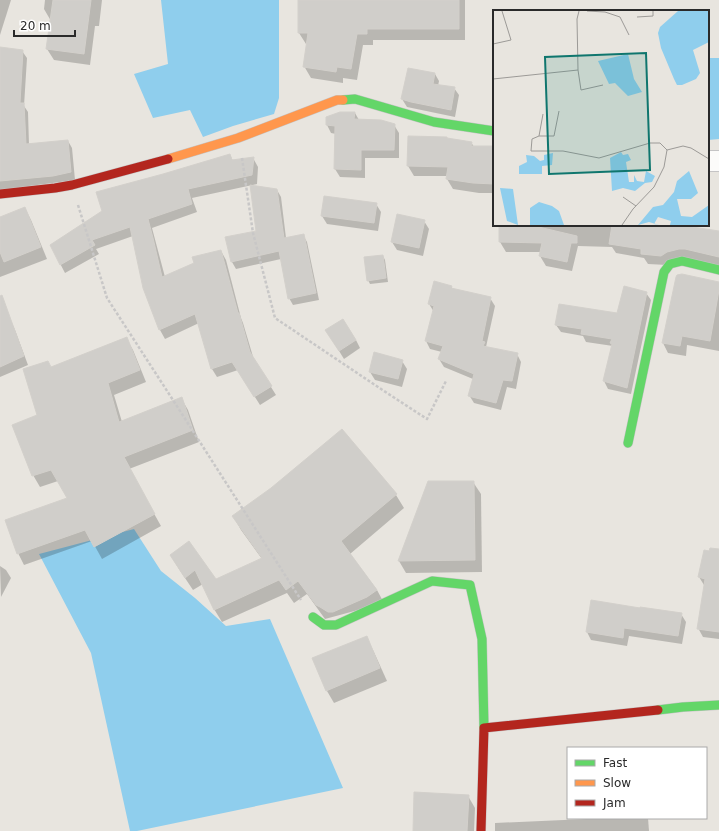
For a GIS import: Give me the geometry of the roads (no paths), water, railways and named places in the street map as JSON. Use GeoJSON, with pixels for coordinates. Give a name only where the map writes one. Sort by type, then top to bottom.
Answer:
{"type":"FeatureCollection","features":[{"type":"Feature","properties":{"kind":"street"},"geometry":{"type":"LineString","coordinates":[[0,194],[72,185],[159,162],[238,138],[337,100],[355,99],[434,122],[493,131]]}},
{"type":"Feature","properties":{"kind":"street"},"geometry":{"type":"LineString","coordinates":[[628,443],[664,272],[670,264],[682,261],[719,270]]}},
{"type":"Feature","properties":{"kind":"street"},"geometry":{"type":"LineString","coordinates":[[313,618],[324,625],[336,625],[432,581],[470,585],[482,639],[484,728],[481,831]]}},
{"type":"Feature","properties":{"kind":"street"},"geometry":{"type":"LineString","coordinates":[[484,728],[683,707],[719,705]]}},
{"type":"Feature","properties":{"kind":"water"},"geometry":{"type":"Polygon","coordinates":[[[161,0],[279,0],[279,98],[274,114],[233,126],[203,137],[190,110],[153,118],[134,74],[168,64],[161,0]]]}},
{"type":"Feature","properties":{"kind":"water"},"geometry":{"type":"Polygon","coordinates":[[[709,58],[719,58],[719,139],[709,140],[709,58]]]}},
{"type":"Feature","properties":{"kind":"water"},"geometry":{"type":"Polygon","coordinates":[[[134,529],[161,571],[195,598],[226,626],[270,619],[343,788],[137,831],[130,831],[91,653],[39,554],[134,529]]]}}]}
